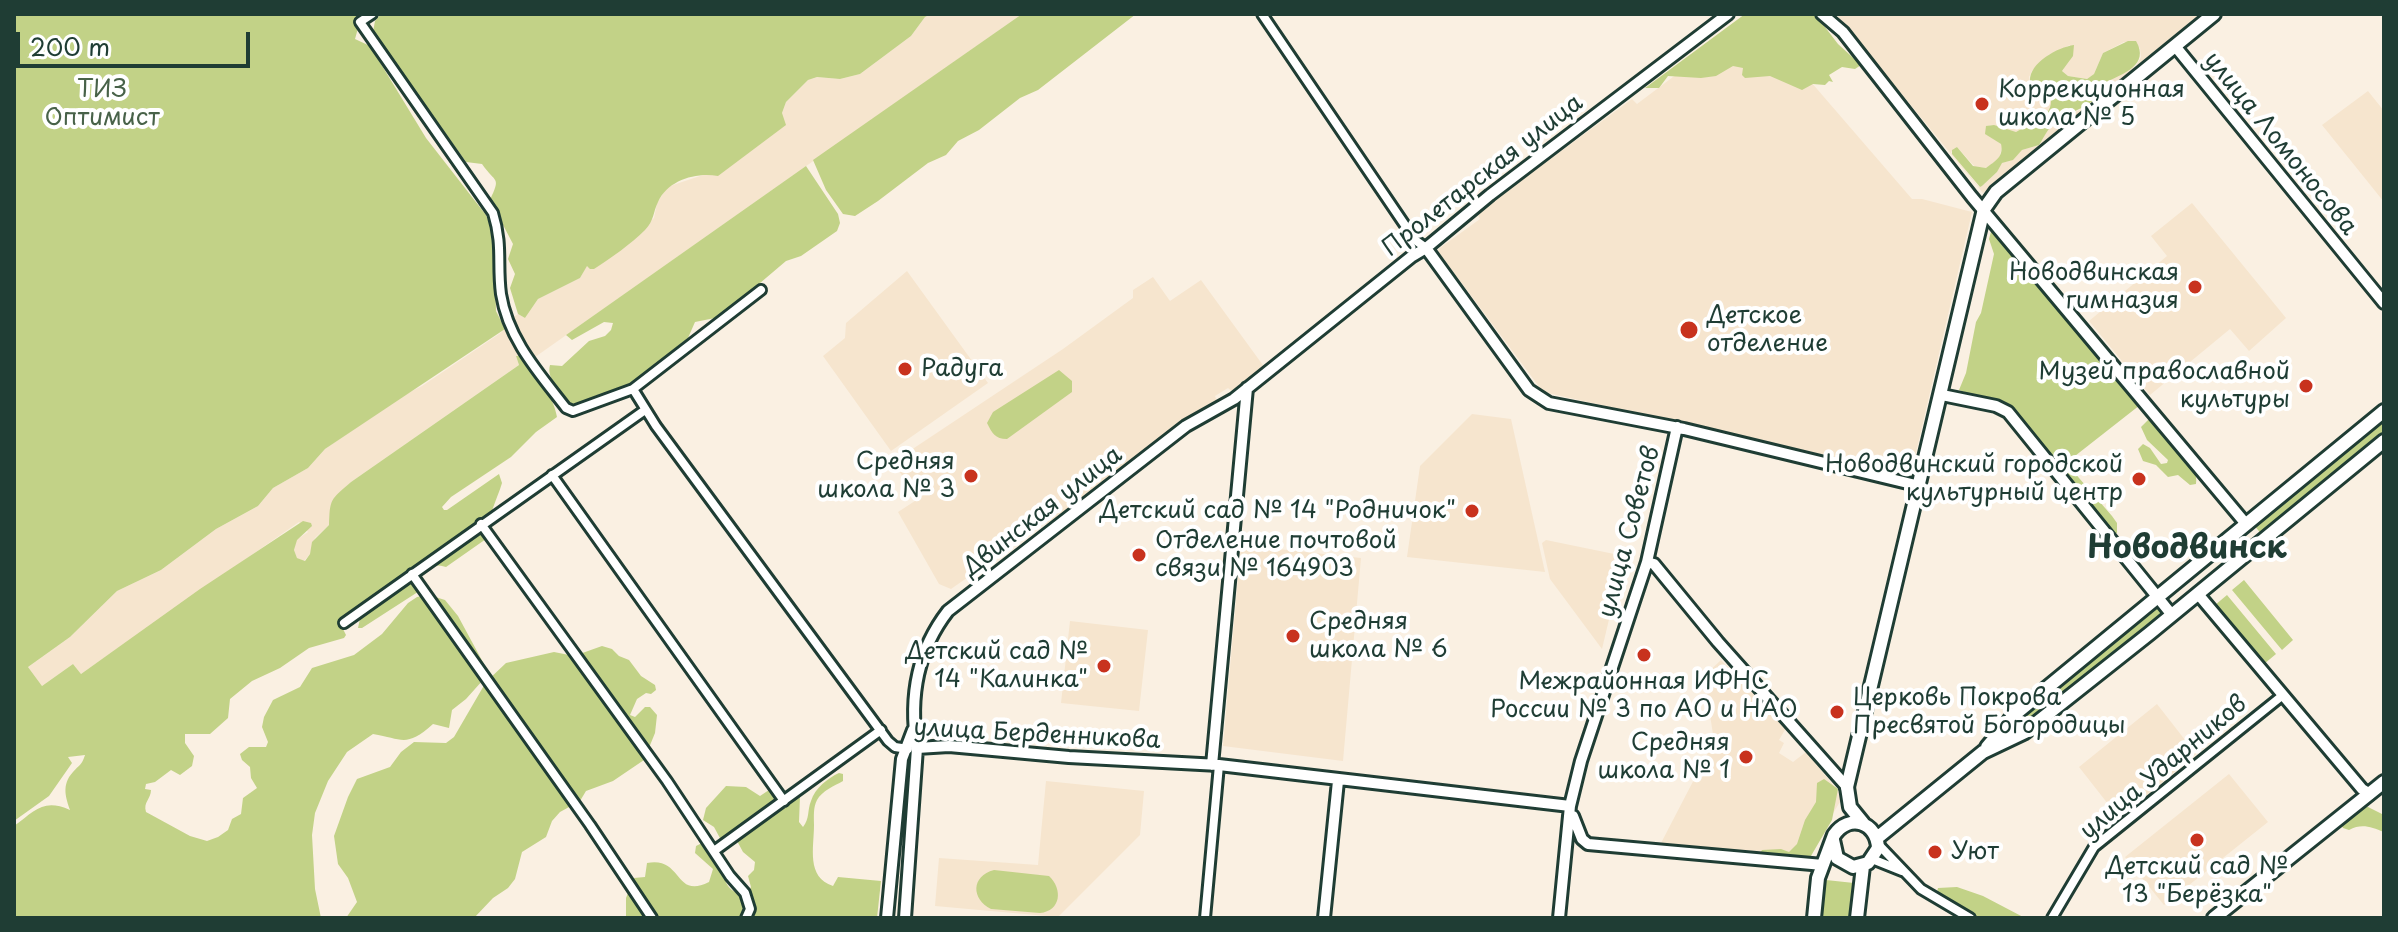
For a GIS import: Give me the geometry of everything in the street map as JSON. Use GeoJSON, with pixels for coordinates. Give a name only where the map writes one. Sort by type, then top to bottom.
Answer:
{"type":"FeatureCollection","features":[{"type":"Feature","properties":{"kind":"main road"},"geometry":{"type":"LineString","coordinates":[[1814,918],[1818,878],[1840,827],[1984,209],[1996,192],[2214,14]]}},
{"type":"Feature","properties":{"kind":"main road"},"geometry":{"type":"LineString","coordinates":[[1872,833],[1901,819],[1983,752],[2014,715],[2384,411]]}},
{"type":"Feature","properties":{"kind":"main road"},"geometry":{"type":"LineString","coordinates":[[1983,752],[2025,732],[2384,441]]}},
{"type":"Feature","properties":{"kind":"main road"},"geometry":{"type":"LineString","coordinates":[[2214,918],[2384,782]]}},
{"type":"Feature","properties":{"kind":"main road"},"geometry":{"type":"LineString","coordinates":[[1847,787],[1852,812],[1872,833]]}},
{"type":"Feature","properties":{"kind":"main road"},"geometry":{"type":"LineString","coordinates":[[1840,827],[1851,822],[1872,833]]}},
{"type":"Feature","properties":{"kind":"main road"},"geometry":{"type":"LineString","coordinates":[[1857,918],[1872,833]]}},
{"type":"Feature","properties":{"kind":"main road"},"geometry":{"type":"LineString","coordinates":[[1833,840],[1834,853],[1849,866]]}},
{"type":"Feature","properties":{"kind":"main road"},"geometry":{"type":"LineString","coordinates":[[1823,865],[1849,866],[1868,862]]}},
{"type":"Feature","properties":{"kind":"street"},"geometry":{"type":"LineString","coordinates":[[372,14],[360,22],[493,213],[500,234],[501,293],[511,328],[518,344],[566,408],[573,411],[633,389],[761,290]]}},
{"type":"Feature","properties":{"kind":"street","name":"улица Советов"},"geometry":{"type":"LineString","coordinates":[[1262,14],[1406,228],[1426,248],[1529,390],[1549,403],[1677,427],[1647,562],[1581,761],[1570,806],[1559,918]]}},
{"type":"Feature","properties":{"kind":"street","name":"Пролетарская улица"},"geometry":{"type":"LineString","coordinates":[[1265,374],[1503,185],[1728,14]]}},
{"type":"Feature","properties":{"kind":"street"},"geometry":{"type":"LineString","coordinates":[[1822,14],[1843,32],[1972,197],[2246,524]]}},
{"type":"Feature","properties":{"kind":"street","name":"улица Ломоносова"},"geometry":{"type":"LineString","coordinates":[[2175,46],[2384,303]]}},
{"type":"Feature","properties":{"kind":"street","name":"Двинская улица"},"geometry":{"type":"LineString","coordinates":[[905,918],[912,749],[922,656],[932,632],[948,611],[1186,426],[1234,399],[1265,374]]}},
{"type":"Feature","properties":{"kind":"street"},"geometry":{"type":"LineString","coordinates":[[1205,918],[1232,535],[1247,388]]}},
{"type":"Feature","properties":{"kind":"street","name":"улица Берденникова"},"geometry":{"type":"LineString","coordinates":[[633,389],[645,410],[895,747],[949,746],[1069,757],[1215,765],[1570,806]]}},
{"type":"Feature","properties":{"kind":"street"},"geometry":{"type":"LineString","coordinates":[[1942,395],[1996,406],[2008,412],[2172,615]]}},
{"type":"Feature","properties":{"kind":"street"},"geometry":{"type":"LineString","coordinates":[[1234,399],[1246,416]]}},
{"type":"Feature","properties":{"kind":"street"},"geometry":{"type":"LineString","coordinates":[[344,623],[645,410]]}},
{"type":"Feature","properties":{"kind":"street"},"geometry":{"type":"LineString","coordinates":[[1677,427],[1920,486]]}},
{"type":"Feature","properties":{"kind":"street"},"geometry":{"type":"LineString","coordinates":[[552,475],[784,801]]}},
{"type":"Feature","properties":{"kind":"street"},"geometry":{"type":"LineString","coordinates":[[481,524],[745,893],[750,909],[746,918]]}},
{"type":"Feature","properties":{"kind":"street"},"geometry":{"type":"LineString","coordinates":[[1647,562],[1654,564],[1718,642],[1847,787]]}},
{"type":"Feature","properties":{"kind":"street"},"geometry":{"type":"LineString","coordinates":[[412,574],[652,918]]}},
{"type":"Feature","properties":{"kind":"street"},"geometry":{"type":"LineString","coordinates":[[2198,594],[2362,789],[2370,794]]}},
{"type":"Feature","properties":{"kind":"street","name":"улица Ударников"},"geometry":{"type":"LineString","coordinates":[[2052,918],[2094,847],[2283,695]]}},
{"type":"Feature","properties":{"kind":"street"},"geometry":{"type":"LineString","coordinates":[[714,851],[881,730]]}},
{"type":"Feature","properties":{"kind":"street","name":"Двинская улица"},"geometry":{"type":"LineString","coordinates":[[887,918],[902,759],[912,749]]}},
{"type":"Feature","properties":{"kind":"street"},"geometry":{"type":"LineString","coordinates":[[1324,918],[1338,781]]}},
{"type":"Feature","properties":{"kind":"street"},"geometry":{"type":"LineString","coordinates":[[1570,806],[1575,824],[1588,844]]}},
{"type":"Feature","properties":{"kind":"street"},"geometry":{"type":"LineString","coordinates":[[1872,833],[1921,889],[1970,918]]}},
{"type":"Feature","properties":{"kind":"street"},"geometry":{"type":"LineString","coordinates":[[1567,849],[1588,844],[1823,865]]}},
{"type":"Feature","properties":{"kind":"street"},"geometry":{"type":"LineString","coordinates":[[1868,862],[1906,873]]}},
{"type":"Feature","properties":{"kind":"shaded area"},"geometry":{"type":"Polygon","coordinates":[[[931,14],[1022,14],[528,362],[516,356],[519,365],[351,482],[339,494],[329,517],[329,525],[315,538],[304,561],[297,558],[294,550],[296,540],[308,532],[299,522],[81,674],[73,664],[42,686],[28,667],[70,637],[117,591],[161,570],[216,529],[258,506],[273,488],[308,468],[325,449],[499,334],[505,329],[503,324],[518,314],[525,318],[538,299],[580,278],[587,265],[607,260],[654,218],[657,203],[667,187],[706,174],[782,113],[786,102],[808,80],[817,77],[840,79],[860,74],[911,36],[925,17],[931,14]]]}},
{"type":"Feature","properties":{"kind":"shaded area","name":"Коррекционная школа № 5"},"geometry":{"type":"Polygon","coordinates":[[[1836,14],[2200,14],[1983,193],[1836,14]],[[2124,42],[2103,53],[2094,74],[2087,79],[2068,76],[2062,71],[2070,60],[2070,45],[2049,55],[2029,77],[2050,98],[2052,105],[2047,113],[2016,132],[1990,125],[1986,134],[2002,147],[1999,159],[1986,168],[1975,167],[1957,147],[1952,154],[1979,187],[1982,186],[1997,172],[2001,163],[2010,161],[2022,150],[2039,145],[2049,127],[2060,118],[2085,108],[2102,91],[2105,82],[2136,66],[2141,57],[2140,48],[2124,42]]]}},
{"type":"Feature","properties":{"kind":"shaded area"},"geometry":{"type":"Polygon","coordinates":[[[1754,16],[1912,199],[1972,212],[1911,474],[1543,392],[1437,250],[1480,219],[1477,213],[1632,99],[1637,104],[1754,16]]]}},
{"type":"Feature","properties":{"kind":"shaded area"},"geometry":{"type":"Polygon","coordinates":[[[2368,91],[2384,111],[2384,202],[2322,125],[2368,91]]]}},
{"type":"Feature","properties":{"kind":"shaded area","name":"Новодвинская гимназия"},"geometry":{"type":"Polygon","coordinates":[[[2192,203],[2286,318],[2249,351],[2230,329],[2150,395],[2089,321],[2167,256],[2151,236],[2192,203]]]}},
{"type":"Feature","properties":{"kind":"shaded area","name":"Радуга"},"geometry":{"type":"Polygon","coordinates":[[[907,271],[988,383],[891,451],[823,356],[845,338],[846,323],[907,271]]]}},
{"type":"Feature","properties":{"kind":"shaded area"},"geometry":{"type":"Polygon","coordinates":[[[1153,277],[1170,301],[1201,280],[1265,368],[1235,394],[1228,388],[1215,396],[1218,404],[951,589],[939,584],[898,512],[918,499],[893,462],[1063,349],[1133,298],[1133,290],[1153,277]]]}},
{"type":"Feature","properties":{"kind":"shaded area","name":"Детский сад № 14 \"Родничок\""},"geometry":{"type":"Polygon","coordinates":[[[1472,414],[1511,419],[1545,572],[1407,557],[1420,466],[1472,414]]]}},
{"type":"Feature","properties":{"kind":"shaded area"},"geometry":{"type":"Polygon","coordinates":[[[1546,540],[1624,556],[1602,649],[1550,579],[1542,543],[1546,540]]]}},
{"type":"Feature","properties":{"kind":"shaded area","name":"Средняя школа № 6"},"geometry":{"type":"Polygon","coordinates":[[[1241,545],[1361,558],[1343,761],[1223,746],[1241,545]]]}},
{"type":"Feature","properties":{"kind":"shaded area","name":"Детский сад № 14 \"Калинка\""},"geometry":{"type":"Polygon","coordinates":[[[1070,621],[1148,630],[1139,711],[1061,703],[1070,621]]]}},
{"type":"Feature","properties":{"kind":"shaded area","name":"Средняя школа № 1"},"geometry":{"type":"Polygon","coordinates":[[[1721,660],[1786,728],[1779,740],[1784,743],[1779,753],[1793,762],[1806,752],[1843,797],[1805,859],[1660,845],[1714,741],[1704,676],[1721,660]]]}},
{"type":"Feature","properties":{"kind":"shaded area"},"geometry":{"type":"Polygon","coordinates":[[[2157,704],[2196,754],[2119,818],[2079,767],[2157,704]]]}},
{"type":"Feature","properties":{"kind":"shaded area","name":"Детский сад № 13 \"Берёзка\""},"geometry":{"type":"Polygon","coordinates":[[[2229,774],[2268,822],[2164,905],[2125,857],[2229,774]]]}},
{"type":"Feature","properties":{"kind":"shaded area"},"geometry":{"type":"Polygon","coordinates":[[[1046,781],[1144,791],[1140,835],[1058,917],[935,906],[939,858],[1038,865],[1046,781]]]}},
{"type":"Feature","properties":{"kind":"green space","name":"ТИЗ Оптимист"},"geometry":{"type":"Polygon","coordinates":[[[14,14],[362,14],[355,39],[370,46],[426,138],[486,215],[494,234],[496,311],[505,329],[325,449],[308,468],[273,488],[258,506],[216,529],[161,570],[117,591],[70,637],[28,667],[42,686],[73,664],[81,674],[200,589],[303,521],[312,526],[297,540],[294,550],[297,558],[305,561],[312,542],[329,525],[332,500],[339,493],[519,365],[516,356],[523,356],[552,400],[557,417],[536,432],[511,457],[451,497],[442,507],[447,510],[499,474],[502,483],[489,519],[486,539],[446,567],[430,566],[417,572],[417,578],[427,584],[424,588],[362,628],[358,628],[361,614],[352,612],[342,627],[346,635],[344,638],[309,648],[280,668],[252,681],[230,699],[228,718],[210,734],[185,734],[185,743],[194,756],[192,766],[180,775],[171,770],[155,782],[146,784],[145,789],[151,790],[146,812],[190,836],[207,841],[218,837],[228,830],[232,819],[241,814],[243,798],[257,788],[251,778],[250,767],[240,754],[249,747],[266,747],[268,742],[262,727],[273,700],[300,687],[312,668],[354,655],[382,634],[408,603],[417,597],[429,595],[445,600],[458,616],[485,666],[483,680],[452,710],[449,728],[433,724],[404,740],[373,734],[347,752],[328,781],[315,813],[312,835],[315,889],[321,918],[14,918],[14,826],[46,806],[70,810],[67,782],[85,755],[68,757],[72,763],[49,796],[14,821],[14,14]]]}},
{"type":"Feature","properties":{"kind":"green space"},"geometry":{"type":"Polygon","coordinates":[[[381,14],[931,14],[925,17],[911,36],[860,74],[840,79],[817,77],[808,80],[786,102],[782,113],[786,125],[718,176],[692,177],[668,188],[645,230],[594,269],[587,266],[580,278],[538,299],[525,318],[518,314],[510,288],[515,274],[508,259],[513,244],[490,200],[495,180],[482,164],[466,162],[373,32],[375,21],[381,14]]]}},
{"type":"Feature","properties":{"kind":"green space"},"geometry":{"type":"Polygon","coordinates":[[[1022,14],[1136,14],[1038,90],[1020,98],[979,130],[958,141],[946,155],[928,163],[855,216],[843,214],[826,190],[813,160],[1022,14]]]}},
{"type":"Feature","properties":{"kind":"green space"},"geometry":{"type":"Polygon","coordinates":[[[1745,14],[1815,14],[1838,44],[1861,65],[1855,69],[1842,67],[1829,75],[1833,82],[1813,84],[1802,90],[1770,76],[1745,78],[1743,68],[1733,66],[1716,76],[1668,76],[1659,88],[1645,88],[1745,14]]]}},
{"type":"Feature","properties":{"kind":"green space"},"geometry":{"type":"Polygon","coordinates":[[[2128,41],[2136,41],[2139,49],[2140,56],[2133,68],[2106,82],[2092,102],[2055,123],[2039,145],[2022,150],[2013,160],[2002,163],[1982,186],[1952,154],[1957,147],[1973,166],[1986,168],[1998,158],[2002,148],[2001,144],[1985,134],[1986,126],[1994,125],[2016,132],[2044,117],[2051,101],[2030,81],[2034,68],[2046,57],[2074,45],[2073,56],[2062,71],[2068,76],[2087,79],[2094,74],[2103,53],[2128,41]]]}},
{"type":"Feature","properties":{"kind":"green space"},"geometry":{"type":"Polygon","coordinates":[[[806,166],[838,214],[840,223],[837,231],[801,256],[786,261],[720,317],[695,322],[688,338],[627,387],[574,404],[568,403],[552,380],[550,365],[562,366],[589,341],[605,336],[613,323],[604,322],[572,340],[566,335],[806,166]]]}},
{"type":"Feature","properties":{"kind":"green space"},"geometry":{"type":"Polygon","coordinates":[[[1992,228],[2140,405],[2066,463],[2112,516],[2117,523],[2117,533],[2112,534],[2016,410],[1959,390],[1966,373],[1994,254],[1989,239],[1992,228]]]}},
{"type":"Feature","properties":{"kind":"green space"},"geometry":{"type":"Polygon","coordinates":[[[1059,370],[1072,381],[1072,392],[1007,439],[994,435],[987,423],[993,412],[1059,370]]]}},
{"type":"Feature","properties":{"kind":"green space"},"geometry":{"type":"Polygon","coordinates":[[[2150,418],[2182,450],[2193,468],[2196,484],[2190,485],[2178,475],[2168,477],[2156,465],[2143,461],[2138,449],[2143,444],[2150,448],[2161,464],[2168,460],[2147,440],[2141,427],[2150,418]]]}},
{"type":"Feature","properties":{"kind":"green space"},"geometry":{"type":"Polygon","coordinates":[[[2384,418],[2384,434],[2262,535],[2254,525],[2384,418]]]}},
{"type":"Feature","properties":{"kind":"green space"},"geometry":{"type":"Polygon","coordinates":[[[2244,580],[2293,640],[2282,650],[2232,590],[2244,580]]]}},
{"type":"Feature","properties":{"kind":"green space"},"geometry":{"type":"Polygon","coordinates":[[[2227,595],[2276,654],[2264,664],[2215,605],[2227,595]]]}},
{"type":"Feature","properties":{"kind":"green space"},"geometry":{"type":"Polygon","coordinates":[[[2155,605],[2163,615],[2034,720],[2010,735],[2006,731],[2026,710],[2155,605]]]}},
{"type":"Feature","properties":{"kind":"green space"},"geometry":{"type":"Polygon","coordinates":[[[602,646],[629,660],[641,676],[655,685],[656,690],[651,694],[646,693],[637,699],[630,715],[635,717],[645,707],[650,707],[657,715],[655,733],[644,760],[613,781],[586,791],[580,801],[560,812],[552,821],[546,837],[522,852],[515,879],[508,888],[493,898],[474,918],[346,918],[357,902],[348,878],[338,864],[334,836],[357,779],[390,767],[401,752],[414,742],[446,743],[454,737],[486,682],[506,663],[554,652],[574,656],[602,646]]]}},
{"type":"Feature","properties":{"kind":"green space"},"geometry":{"type":"Polygon","coordinates":[[[839,773],[843,774],[843,781],[822,794],[815,806],[815,869],[824,882],[833,886],[838,877],[881,881],[877,918],[626,918],[626,898],[634,878],[645,877],[647,863],[667,866],[690,886],[709,882],[713,869],[695,853],[696,846],[702,843],[710,854],[724,863],[728,886],[736,892],[748,893],[751,887],[748,876],[754,870],[755,862],[743,852],[736,839],[721,840],[714,827],[703,820],[706,808],[726,786],[746,787],[760,796],[769,790],[777,793],[791,789],[800,796],[799,822],[803,827],[816,792],[839,773]]]}},
{"type":"Feature","properties":{"kind":"green space"},"geometry":{"type":"Polygon","coordinates":[[[1824,779],[1838,789],[1832,820],[1808,861],[1759,855],[1762,850],[1781,849],[1789,852],[1797,844],[1805,820],[1816,802],[1817,783],[1824,779]]]}},
{"type":"Feature","properties":{"kind":"green space"},"geometry":{"type":"Polygon","coordinates":[[[2368,807],[2384,815],[2384,832],[2366,826],[2349,830],[2343,828],[2340,823],[2356,808],[2368,807]]]}},
{"type":"Feature","properties":{"kind":"green space"},"geometry":{"type":"Polygon","coordinates":[[[994,870],[1049,876],[1058,893],[1056,904],[1040,913],[991,909],[980,900],[976,888],[981,877],[994,870]]]}},
{"type":"Feature","properties":{"kind":"green space"},"geometry":{"type":"Polygon","coordinates":[[[1826,880],[1854,883],[1851,918],[1822,918],[1826,880]]]}},
{"type":"Feature","properties":{"kind":"green space"},"geometry":{"type":"Polygon","coordinates":[[[1957,887],[1983,896],[2025,918],[1974,918],[1938,896],[1938,888],[1957,887]]]}},
{"type":"Feature","properties":{"kind":"place","name":"Коррекционная школа № 5"},"geometry":{"type":"Point","coordinates":[1982,104]}},
{"type":"Feature","properties":{"kind":"place","name":"Новодвинская гимназия"},"geometry":{"type":"Point","coordinates":[2195,287]}},
{"type":"Feature","properties":{"kind":"place","name":"Детское отделение"},"geometry":{"type":"Point","coordinates":[1689,330]}},
{"type":"Feature","properties":{"kind":"place","name":"Радуга"},"geometry":{"type":"Point","coordinates":[905,369]}},
{"type":"Feature","properties":{"kind":"place","name":"Музей православной культуры"},"geometry":{"type":"Point","coordinates":[2306,386]}},
{"type":"Feature","properties":{"kind":"place","name":"Средняя школа № 3"},"geometry":{"type":"Point","coordinates":[971,476]}},
{"type":"Feature","properties":{"kind":"place","name":"Новодвинский городской культурный центр"},"geometry":{"type":"Point","coordinates":[2139,479]}},
{"type":"Feature","properties":{"kind":"place","name":"Детский сад № 14 \"Родничок\""},"geometry":{"type":"Point","coordinates":[1472,511]}},
{"type":"Feature","properties":{"kind":"place","name":"Отделение почтовой связи № 164903"},"geometry":{"type":"Point","coordinates":[1139,555]}},
{"type":"Feature","properties":{"kind":"place","name":"Средняя школа № 6"},"geometry":{"type":"Point","coordinates":[1293,636]}},
{"type":"Feature","properties":{"kind":"place","name":"Межрайонная ИФНС России № 3 по АО и НАО"},"geometry":{"type":"Point","coordinates":[1644,655]}},
{"type":"Feature","properties":{"kind":"place","name":"Детский сад № 14 \"Калинка\""},"geometry":{"type":"Point","coordinates":[1104,666]}},
{"type":"Feature","properties":{"kind":"place","name":"Церковь Покрова Пресвятой Богородицы"},"geometry":{"type":"Point","coordinates":[1837,712]}},
{"type":"Feature","properties":{"kind":"place","name":"Средняя школа № 1"},"geometry":{"type":"Point","coordinates":[1746,757]}},
{"type":"Feature","properties":{"kind":"place","name":"Детский сад № 13 \"Берёзка\""},"geometry":{"type":"Point","coordinates":[2197,840]}},
{"type":"Feature","properties":{"kind":"place","name":"Уют"},"geometry":{"type":"Point","coordinates":[1935,852]}},
{"type":"Feature","properties":{"kind":"district","name":"Новодвинск"},"geometry":{"type":"Point","coordinates":[2187,549]}}]}
